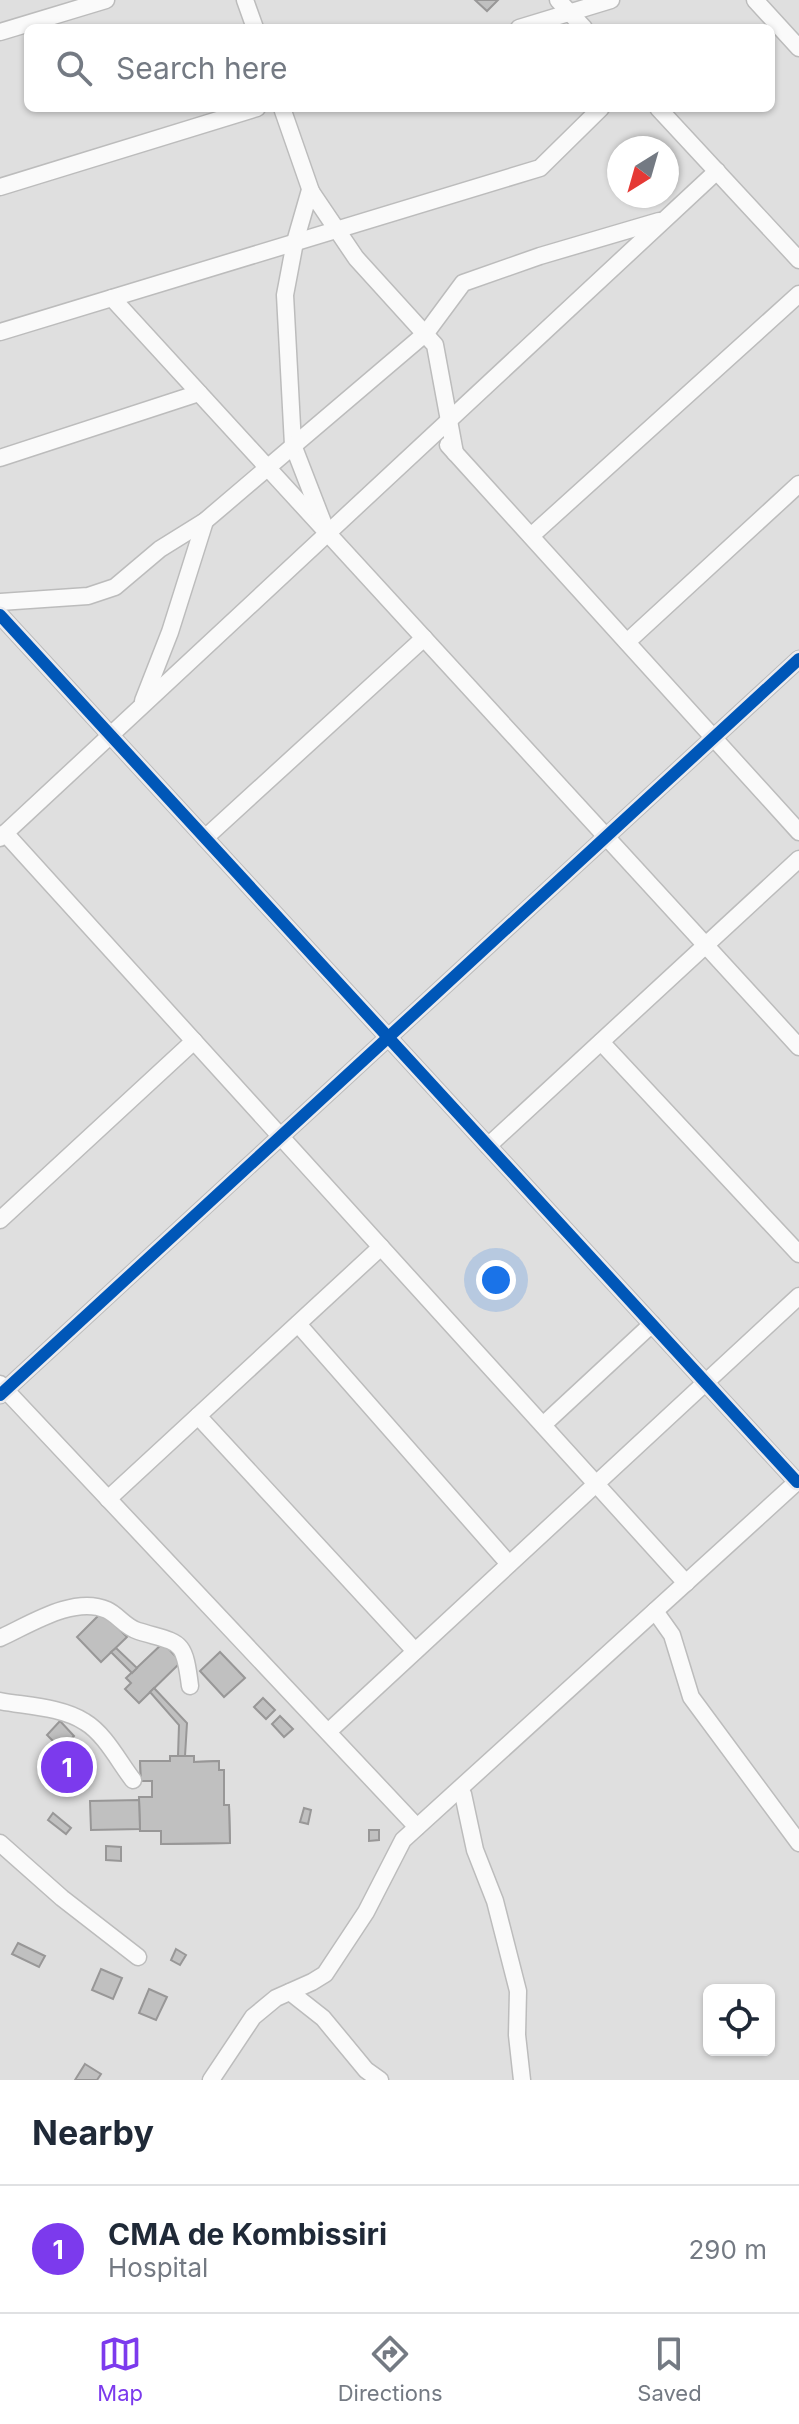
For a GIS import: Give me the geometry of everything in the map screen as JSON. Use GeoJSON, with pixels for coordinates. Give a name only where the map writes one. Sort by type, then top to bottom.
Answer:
{"type":"FeatureCollection","features":[{"type":"Feature","properties":{"kind":"street"},"geometry":{"type":"LineString","coordinates":[[26,24],[106,0]]}},
{"type":"Feature","properties":{"kind":"street"},"geometry":{"type":"LineString","coordinates":[[245,0],[254,24]]}},
{"type":"Feature","properties":{"kind":"street"},"geometry":{"type":"LineString","coordinates":[[527,24],[564,6],[611,0]]}},
{"type":"Feature","properties":{"kind":"street"},"geometry":{"type":"LineString","coordinates":[[755,0],[799,48]]}},
{"type":"Feature","properties":{"kind":"street"},"geometry":{"type":"LineString","coordinates":[[564,6],[580,24]]}},
{"type":"Feature","properties":{"kind":"street"},"geometry":{"type":"LineString","coordinates":[[0,32],[24,25]]}},
{"type":"Feature","properties":{"kind":"street"},"geometry":{"type":"LineString","coordinates":[[0,187],[244,112]]}},
{"type":"Feature","properties":{"kind":"street"},"geometry":{"type":"LineString","coordinates":[[283,112],[310,190],[332,231],[435,345],[442,426],[455,453],[799,832]]}},
{"type":"Feature","properties":{"kind":"street"},"geometry":{"type":"LineString","coordinates":[[0,332],[540,168],[597,112]]}},
{"type":"Feature","properties":{"kind":"street"},"geometry":{"type":"LineString","coordinates":[[662,112],[799,260]]}},
{"type":"Feature","properties":{"kind":"street"},"geometry":{"type":"LineString","coordinates":[[686,1583],[3,835],[717,171]]}},
{"type":"Feature","properties":{"kind":"street"},"geometry":{"type":"LineString","coordinates":[[310,190],[295,242],[285,295],[293,445],[327,533]]}},
{"type":"Feature","properties":{"kind":"street"},"geometry":{"type":"LineString","coordinates":[[0,602],[88,596],[115,587],[160,549],[205,521],[426,333],[463,283],[540,256],[665,219]]}},
{"type":"Feature","properties":{"kind":"street"},"geometry":{"type":"LineString","coordinates":[[531,536],[799,294]]}},
{"type":"Feature","properties":{"kind":"street"},"geometry":{"type":"LineString","coordinates":[[112,298],[799,1047]]}},
{"type":"Feature","properties":{"kind":"street"},"geometry":{"type":"LineString","coordinates":[[0,458],[199,393]]}},
{"type":"Feature","properties":{"kind":"street"},"geometry":{"type":"LineString","coordinates":[[627,642],[799,484]]}},
{"type":"Feature","properties":{"kind":"street"},"geometry":{"type":"LineString","coordinates":[[141,705],[170,632],[205,521]]}},
{"type":"Feature","properties":{"kind":"street"},"geometry":{"type":"LineString","coordinates":[[0,615],[798,1481],[403,1840],[366,1912],[325,1974],[276,1998],[253,2017],[211,2080]]}},
{"type":"Feature","properties":{"kind":"street"},"geometry":{"type":"LineString","coordinates":[[205,838],[424,638]]}},
{"type":"Feature","properties":{"kind":"street"},"geometry":{"type":"LineString","coordinates":[[417,1827],[2,1389],[799,659]]}},
{"type":"Feature","properties":{"kind":"street"},"geometry":{"type":"LineString","coordinates":[[488,1146],[799,859]]}},
{"type":"Feature","properties":{"kind":"street"},"geometry":{"type":"LineString","coordinates":[[0,1220],[194,1041]]}},
{"type":"Feature","properties":{"kind":"street"},"geometry":{"type":"LineString","coordinates":[[601,1042],[799,1254]]}},
{"type":"Feature","properties":{"kind":"street"},"geometry":{"type":"LineString","coordinates":[[108,1499],[381,1247]]}},
{"type":"Feature","properties":{"kind":"street"},"geometry":{"type":"LineString","coordinates":[[328,1732],[799,1296]]}},
{"type":"Feature","properties":{"kind":"street"},"geometry":{"type":"LineString","coordinates":[[298,1324],[509,1564]]}},
{"type":"Feature","properties":{"kind":"street"},"geometry":{"type":"LineString","coordinates":[[543,1425],[652,1324]]}},
{"type":"Feature","properties":{"kind":"street"},"geometry":{"type":"LineString","coordinates":[[198,1416],[415,1651]]}},
{"type":"Feature","properties":{"kind":"street"},"geometry":{"type":"LineString","coordinates":[[0,1638],[79,1606],[108,1610],[129,1627],[178,1644],[187,1656],[190,1686]]}},
{"type":"Feature","properties":{"kind":"street"},"geometry":{"type":"LineString","coordinates":[[655,1611],[672,1635],[691,1697],[799,1843]]}},
{"type":"Feature","properties":{"kind":"street"},"geometry":{"type":"LineString","coordinates":[[0,1701],[68,1714],[87,1722],[133,1780]]}},
{"type":"Feature","properties":{"kind":"street"},"geometry":{"type":"LineString","coordinates":[[463,1794],[475,1850],[495,1901],[518,1991],[517,2035],[522,2080]]}},
{"type":"Feature","properties":{"kind":"street"},"geometry":{"type":"LineString","coordinates":[[0,1843],[62,1898],[138,1957]]}},
{"type":"Feature","properties":{"kind":"street"},"geometry":{"type":"LineString","coordinates":[[290,1992],[323,2018],[366,2070],[380,2080]]}},
{"type":"Feature","properties":{"kind":"building"},"geometry":{"type":"Polygon","coordinates":[[[475,0],[498,0],[487,11],[475,0]]]}},
{"type":"Feature","properties":{"kind":"building"},"geometry":{"type":"Polygon","coordinates":[[[102,1612],[127,1637],[101,1662],[77,1637],[102,1612]]]}},
{"type":"Feature","properties":{"kind":"building"},"geometry":{"type":"Polygon","coordinates":[[[163,1643],[181,1662],[139,1703],[125,1689],[131,1683],[126,1678],[163,1643]]]}},
{"type":"Feature","properties":{"kind":"building"},"geometry":{"type":"Polygon","coordinates":[[[116,1648],[137,1668],[132,1673],[111,1652],[116,1648]]]}},
{"type":"Feature","properties":{"kind":"building"},"geometry":{"type":"Polygon","coordinates":[[[220,1652],[245,1678],[224,1697],[200,1671],[220,1652]]]}},
{"type":"Feature","properties":{"kind":"building"},"geometry":{"type":"Polygon","coordinates":[[[154,1688],[187,1723],[185,1756],[178,1756],[179,1725],[150,1692],[154,1688]]]}},
{"type":"Feature","properties":{"kind":"building"},"geometry":{"type":"Polygon","coordinates":[[[263,1698],[275,1710],[266,1719],[254,1707],[263,1698]]]}},
{"type":"Feature","properties":{"kind":"building"},"geometry":{"type":"Polygon","coordinates":[[[280,1716],[293,1729],[284,1737],[272,1724],[280,1716]]]}},
{"type":"Feature","properties":{"kind":"building"},"geometry":{"type":"Polygon","coordinates":[[[60,1721],[74,1736],[61,1749],[47,1735],[60,1721]]]}},
{"type":"Feature","properties":{"kind":"building"},"geometry":{"type":"Polygon","coordinates":[[[170,1756],[194,1756],[194,1762],[219,1761],[219,1770],[224,1770],[224,1805],[229,1805],[230,1843],[161,1844],[161,1831],[140,1831],[139,1797],[152,1797],[152,1781],[141,1781],[140,1761],[170,1761],[170,1756]],[[169,1776],[169,1812],[182,1812],[182,1791],[199,1791],[199,1811],[209,1811],[209,1777],[169,1776]]]}},
{"type":"Feature","properties":{"kind":"building"},"geometry":{"type":"Polygon","coordinates":[[[170,1756],[194,1756],[194,1762],[219,1761],[219,1770],[224,1770],[224,1805],[229,1805],[230,1843],[161,1844],[161,1831],[140,1831],[139,1797],[152,1797],[152,1781],[141,1781],[140,1761],[170,1761],[170,1756]]]}},
{"type":"Feature","properties":{"kind":"building"},"geometry":{"type":"Polygon","coordinates":[[[139,1800],[140,1829],[91,1830],[90,1801],[139,1800]]]}},
{"type":"Feature","properties":{"kind":"building"},"geometry":{"type":"Polygon","coordinates":[[[304,1808],[311,1810],[308,1824],[300,1822],[304,1808]]]}},
{"type":"Feature","properties":{"kind":"building"},"geometry":{"type":"Polygon","coordinates":[[[53,1813],[71,1828],[66,1834],[48,1820],[53,1813]]]}},
{"type":"Feature","properties":{"kind":"building"},"geometry":{"type":"Polygon","coordinates":[[[369,1830],[379,1830],[379,1840],[369,1841],[369,1830]]]}},
{"type":"Feature","properties":{"kind":"building"},"geometry":{"type":"Polygon","coordinates":[[[106,1846],[121,1847],[121,1861],[106,1860],[106,1846]]]}},
{"type":"Feature","properties":{"kind":"building"},"geometry":{"type":"Polygon","coordinates":[[[18,1943],[45,1956],[39,1967],[12,1954],[18,1943]]]}},
{"type":"Feature","properties":{"kind":"building"},"geometry":{"type":"Polygon","coordinates":[[[176,1949],[186,1955],[180,1965],[171,1960],[176,1949]]]}},
{"type":"Feature","properties":{"kind":"building"},"geometry":{"type":"Polygon","coordinates":[[[101,1969],[122,1978],[113,1999],[92,1990],[101,1969]]]}},
{"type":"Feature","properties":{"kind":"building"},"geometry":{"type":"Polygon","coordinates":[[[149,1989],[167,1997],[156,2020],[139,2013],[149,1989]]]}},
{"type":"Feature","properties":{"kind":"building"},"geometry":{"type":"Polygon","coordinates":[[[85,2064],[101,2074],[97,2080],[75,2080],[85,2064]]]}},
{"type":"Feature","properties":{"kind":"cycle path"},"geometry":{"type":"LineString","coordinates":[[0,615],[797,1482]]}},
{"type":"Feature","properties":{"kind":"cycle path"},"geometry":{"type":"LineString","coordinates":[[0,1395],[799,659]]}},
{"type":"Feature","properties":{"kind":"place","name":"CMA de Kombissiri"},"geometry":{"type":"Point","coordinates":[67,1767]}}]}
